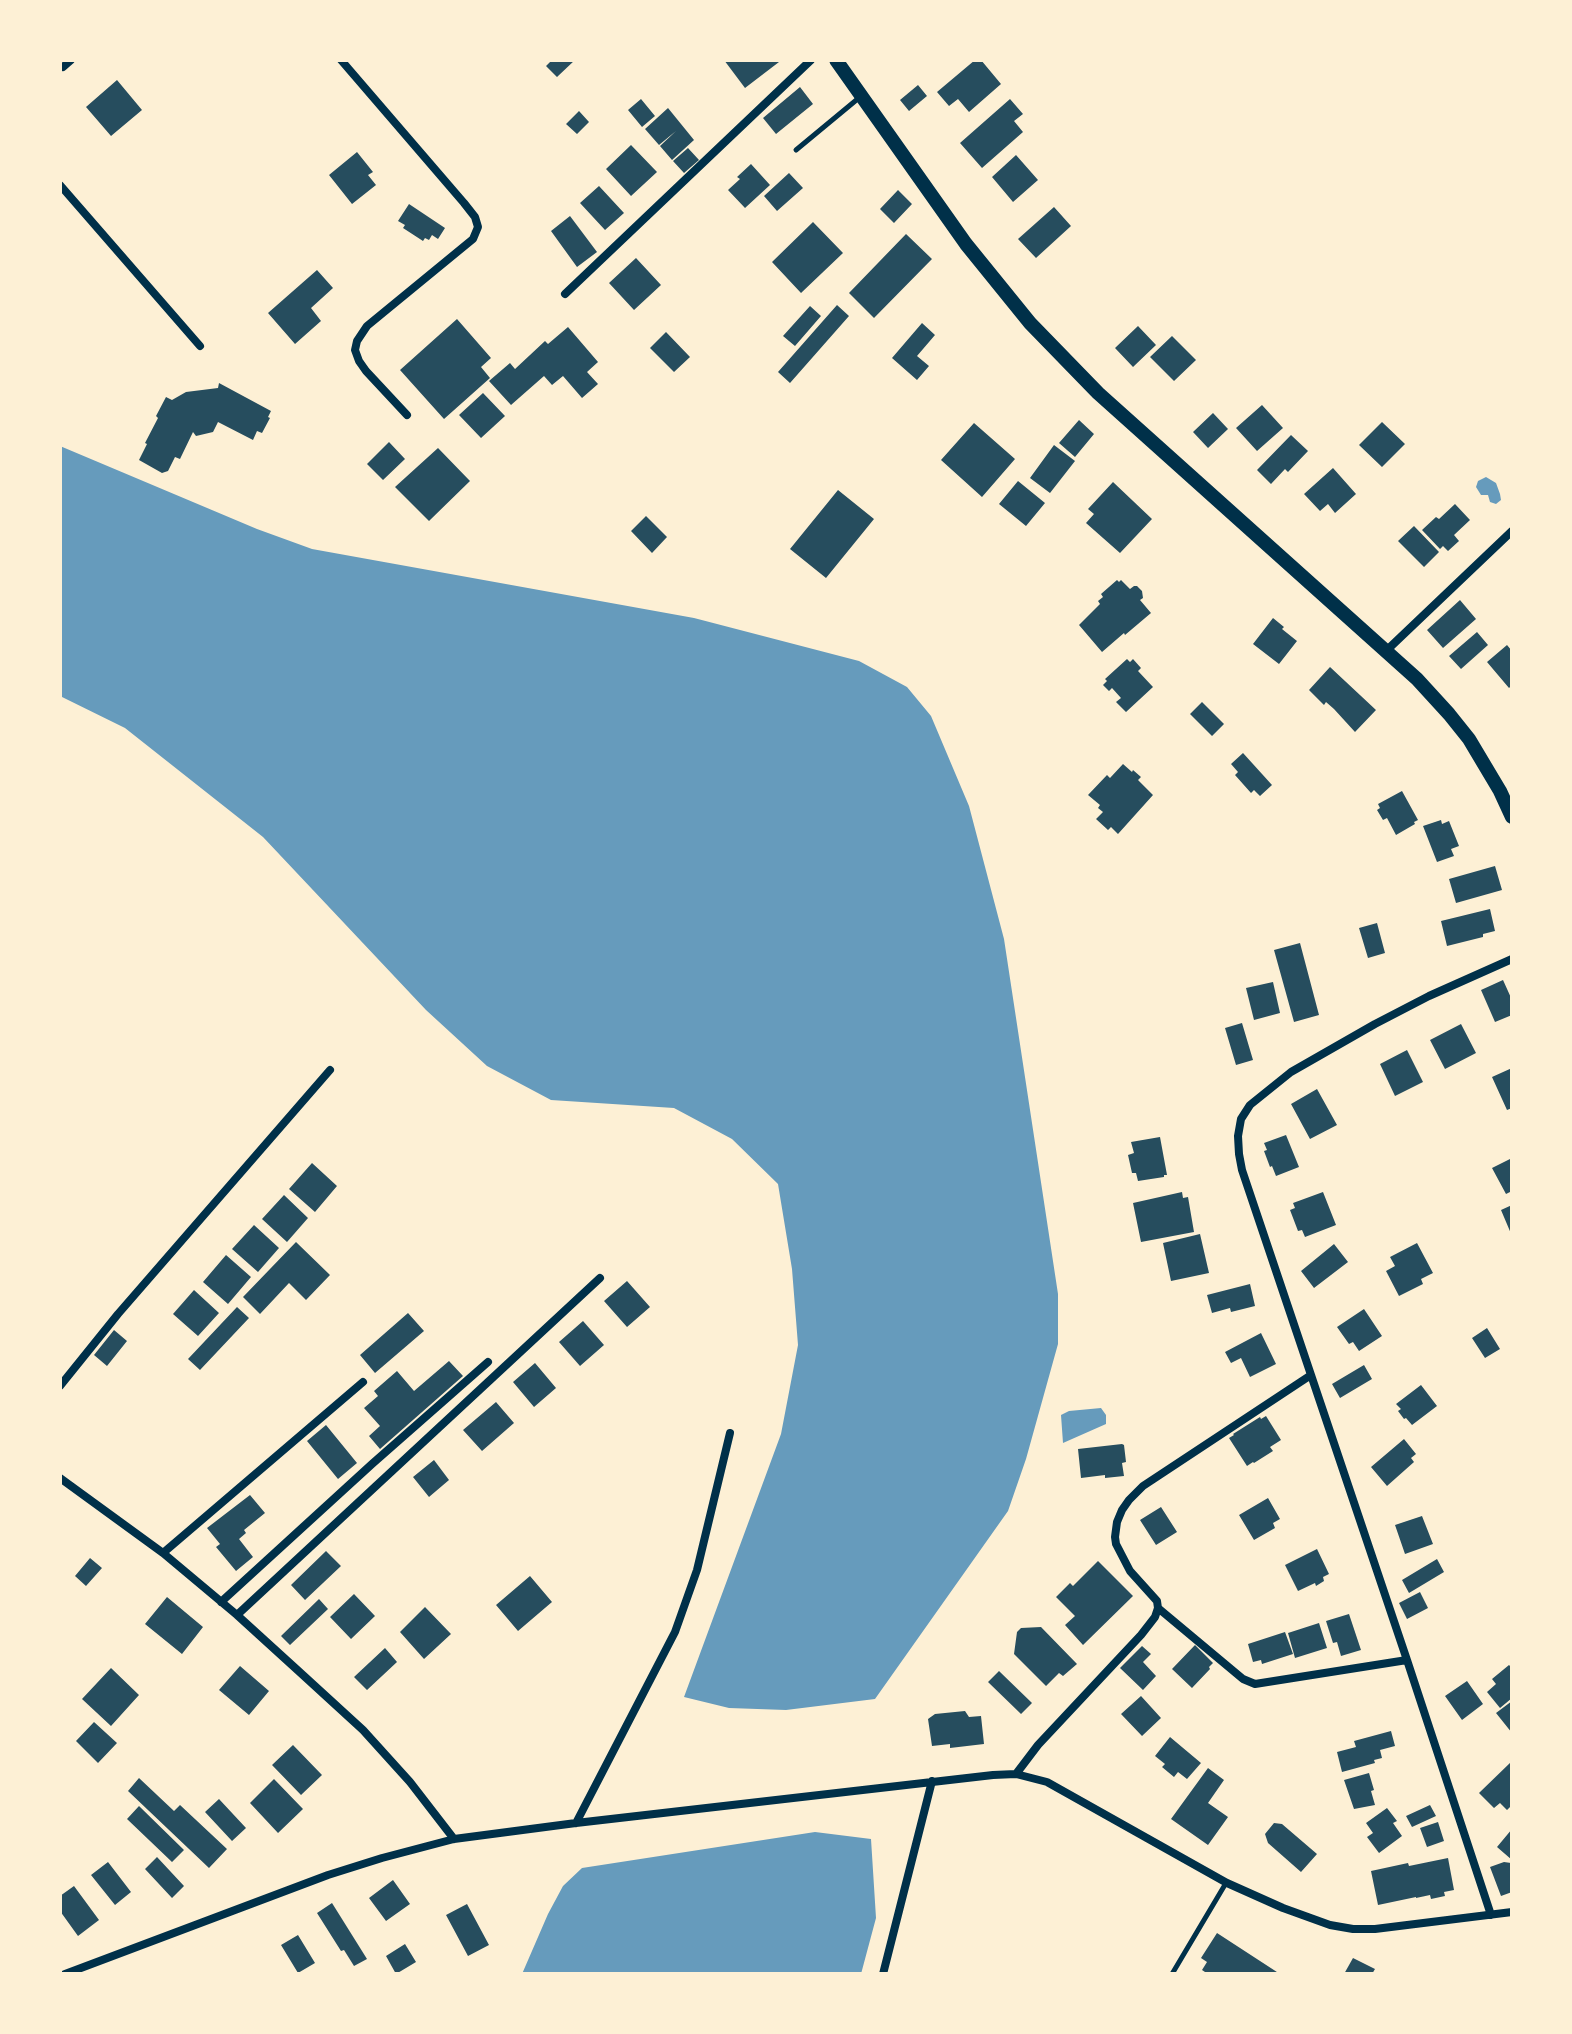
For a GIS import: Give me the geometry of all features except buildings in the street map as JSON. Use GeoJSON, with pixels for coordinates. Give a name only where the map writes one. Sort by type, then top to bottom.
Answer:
{"type":"FeatureCollection","features":[{"type":"Feature","properties":{"kind":"main road"},"geometry":{"type":"LineString","coordinates":[[836,60],[983,266],[1030,323],[1110,404],[1417,679],[1469,739],[1512,817]]}},
{"type":"Feature","properties":{"kind":"street"},"geometry":{"type":"LineString","coordinates":[[63,67],[71,60]]}},
{"type":"Feature","properties":{"kind":"street"},"geometry":{"type":"LineString","coordinates":[[341,60],[475,217],[478,227],[473,239],[367,326],[357,341],[355,350],[359,361],[407,415]]}},
{"type":"Feature","properties":{"kind":"street"},"geometry":{"type":"LineString","coordinates":[[565,294],[811,60]]}},
{"type":"Feature","properties":{"kind":"street"},"geometry":{"type":"LineString","coordinates":[[60,185],[200,346]]}},
{"type":"Feature","properties":{"kind":"street"},"geometry":{"type":"LineString","coordinates":[[1386,651],[1512,531]]}},
{"type":"Feature","properties":{"kind":"street"},"geometry":{"type":"LineString","coordinates":[[1491,1915],[1242,1170],[1238,1136],[1241,1119],[1250,1105],[1291,1072],[1429,996],[1512,959]]}},
{"type":"Feature","properties":{"kind":"street"},"geometry":{"type":"LineString","coordinates":[[60,1386],[118,1314],[330,1070]]}},
{"type":"Feature","properties":{"kind":"street"},"geometry":{"type":"LineString","coordinates":[[237,1615],[600,1278]]}},
{"type":"Feature","properties":{"kind":"street"},"geometry":{"type":"LineString","coordinates":[[221,1602],[488,1362]]}},
{"type":"Feature","properties":{"kind":"street"},"geometry":{"type":"LineString","coordinates":[[1016,1774],[1038,1745],[1155,1617],[1157,1601],[1130,1571],[1116,1544],[1116,1528],[1122,1510],[1134,1493],[1311,1375]]}},
{"type":"Feature","properties":{"kind":"street"},"geometry":{"type":"LineString","coordinates":[[163,1553],[363,1382]]}},
{"type":"Feature","properties":{"kind":"street"},"geometry":{"type":"LineString","coordinates":[[576,1823],[675,1632],[697,1570],[730,1433]]}},
{"type":"Feature","properties":{"kind":"street"},"geometry":{"type":"LineString","coordinates":[[60,1478],[163,1553],[237,1615],[363,1730],[410,1782],[454,1839]]}},
{"type":"Feature","properties":{"kind":"street"},"geometry":{"type":"LineString","coordinates":[[1158,1608],[1243,1679],[1255,1684],[1407,1660]]}},
{"type":"Feature","properties":{"kind":"street"},"geometry":{"type":"LineString","coordinates":[[65,1974],[328,1875],[454,1839],[932,1781],[1016,1774],[1030,1776],[1062,1790],[1227,1883],[1330,1925],[1353,1929],[1403,1927],[1512,1912]]}},
{"type":"Feature","properties":{"kind":"street"},"geometry":{"type":"LineString","coordinates":[[883,1974],[932,1781]]}},
{"type":"Feature","properties":{"kind":"lane"},"geometry":{"type":"LineString","coordinates":[[796,150],[861,96]]}},
{"type":"Feature","properties":{"kind":"lane"},"geometry":{"type":"LineString","coordinates":[[1172,1974],[1227,1883]]}},
{"type":"Feature","properties":{"kind":"water"},"geometry":{"type":"Polygon","coordinates":[[[60,446],[312,549],[694,618],[859,661],[907,687],[931,716],[969,806],[1004,939],[1058,1294],[1058,1344],[1008,1511],[875,1699],[786,1710],[729,1708],[684,1697],[781,1434],[798,1345],[792,1269],[778,1184],[732,1139],[674,1108],[551,1100],[487,1066],[426,1010],[263,837],[125,728],[60,696],[60,446]]]}},
{"type":"Feature","properties":{"kind":"water"},"geometry":{"type":"Polygon","coordinates":[[[1486,477],[1496,483],[1501,500],[1496,504],[1490,502],[1488,495],[1481,495],[1476,487],[1478,481],[1486,477]]]}},
{"type":"Feature","properties":{"kind":"water"},"geometry":{"type":"Polygon","coordinates":[[[1101,1408],[1106,1415],[1106,1424],[1063,1443],[1061,1415],[1069,1411],[1101,1408]]]}},
{"type":"Feature","properties":{"kind":"water"},"geometry":{"type":"Polygon","coordinates":[[[815,1832],[871,1839],[876,1918],[861,1974],[522,1974],[563,1886],[582,1868],[815,1832]]]}}]}
